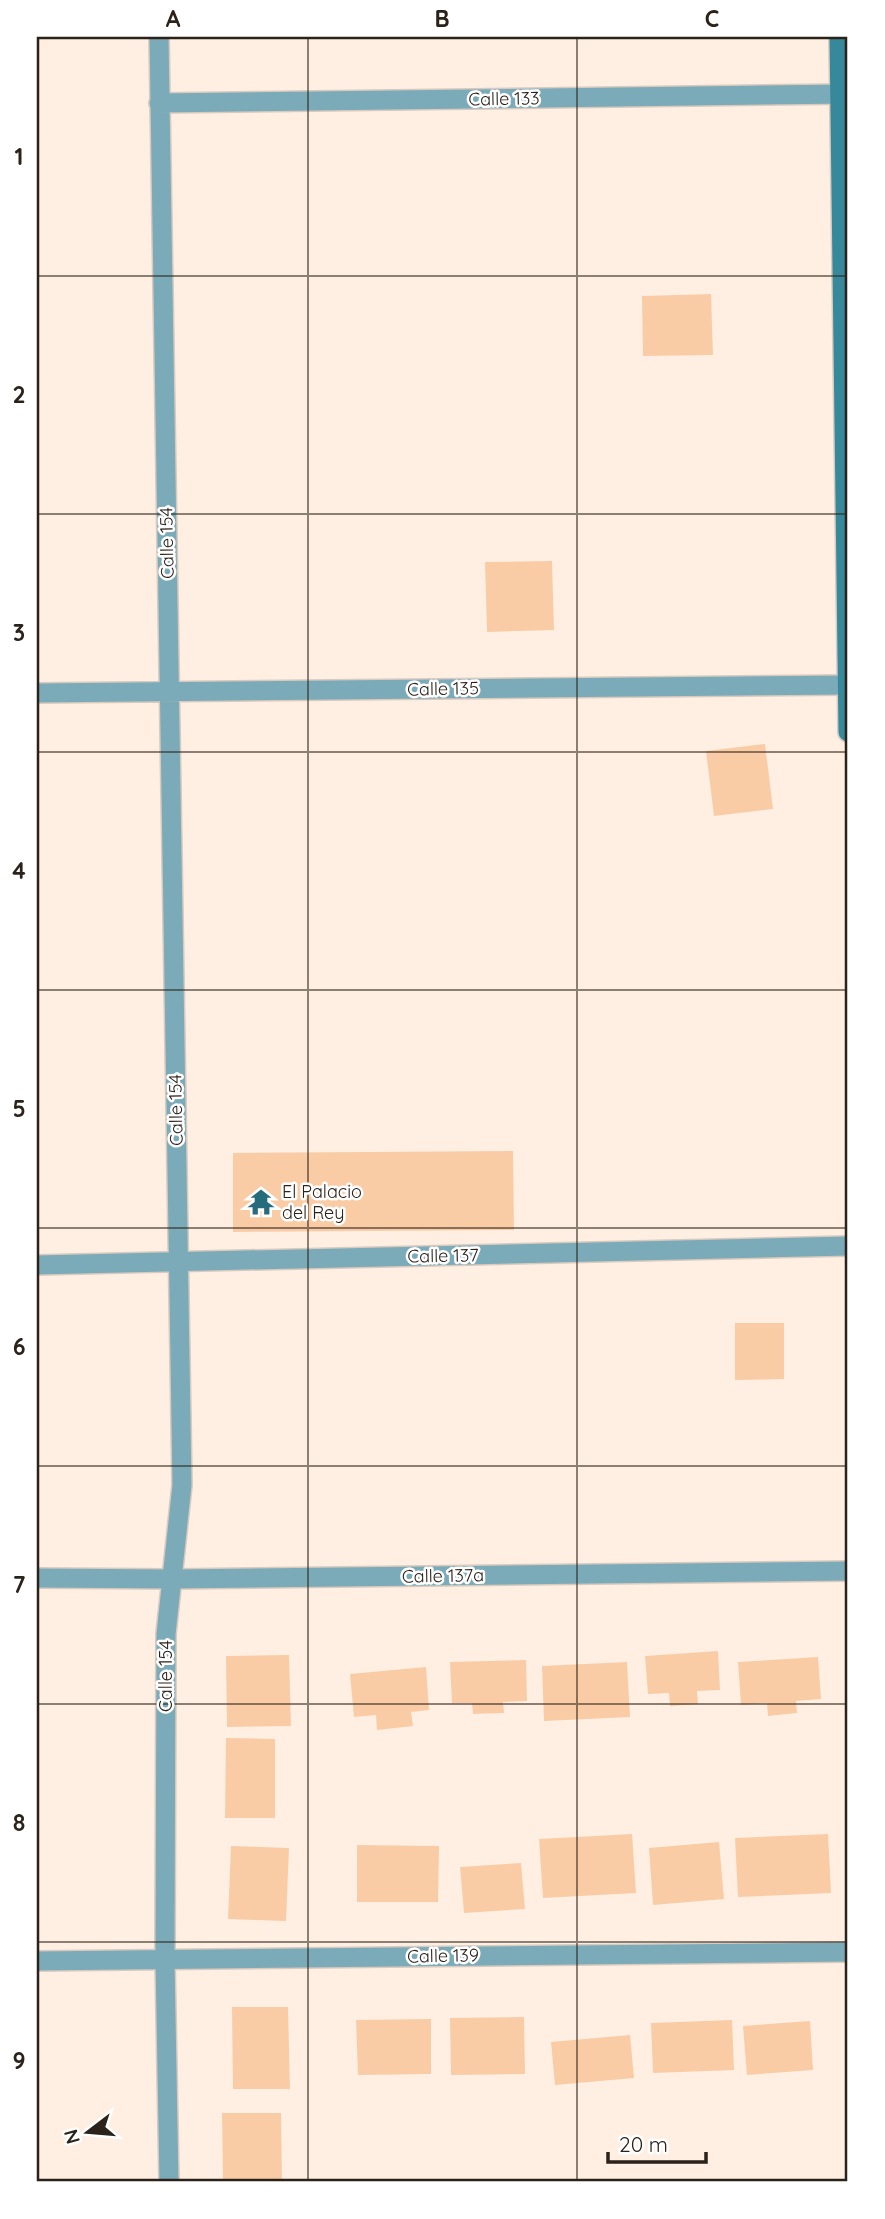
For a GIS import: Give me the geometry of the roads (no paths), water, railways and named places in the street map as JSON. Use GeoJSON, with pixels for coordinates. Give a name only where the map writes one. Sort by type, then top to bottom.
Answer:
{"type":"FeatureCollection","features":[{"type":"Feature","properties":{"kind":"main road"},"geometry":{"type":"LineString","coordinates":[[839,37],[844,94],[848,732]]}},
{"type":"Feature","properties":{"kind":"street","name":"Calle 154"},"geometry":{"type":"LineString","coordinates":[[159,37],[182,1485],[166,1634],[165,1960],[169,2182]]}},
{"type":"Feature","properties":{"kind":"street","name":"Calle 133"},"geometry":{"type":"LineString","coordinates":[[159,103],[844,94]]}},
{"type":"Feature","properties":{"kind":"street","name":"Calle 135"},"geometry":{"type":"LineString","coordinates":[[37,693],[848,685]]}},
{"type":"Feature","properties":{"kind":"street","name":"Calle 137"},"geometry":{"type":"LineString","coordinates":[[37,1265],[848,1246]]}},
{"type":"Feature","properties":{"kind":"street","name":"Calle 137a"},"geometry":{"type":"LineString","coordinates":[[37,1578],[173,1579],[848,1571]]}},
{"type":"Feature","properties":{"kind":"street","name":"Calle 139"},"geometry":{"type":"LineString","coordinates":[[37,1961],[848,1952]]}},
{"type":"Feature","properties":{"kind":"place","name":"El Palacio del Rey"},"geometry":{"type":"Point","coordinates":[261,1202]}}]}
